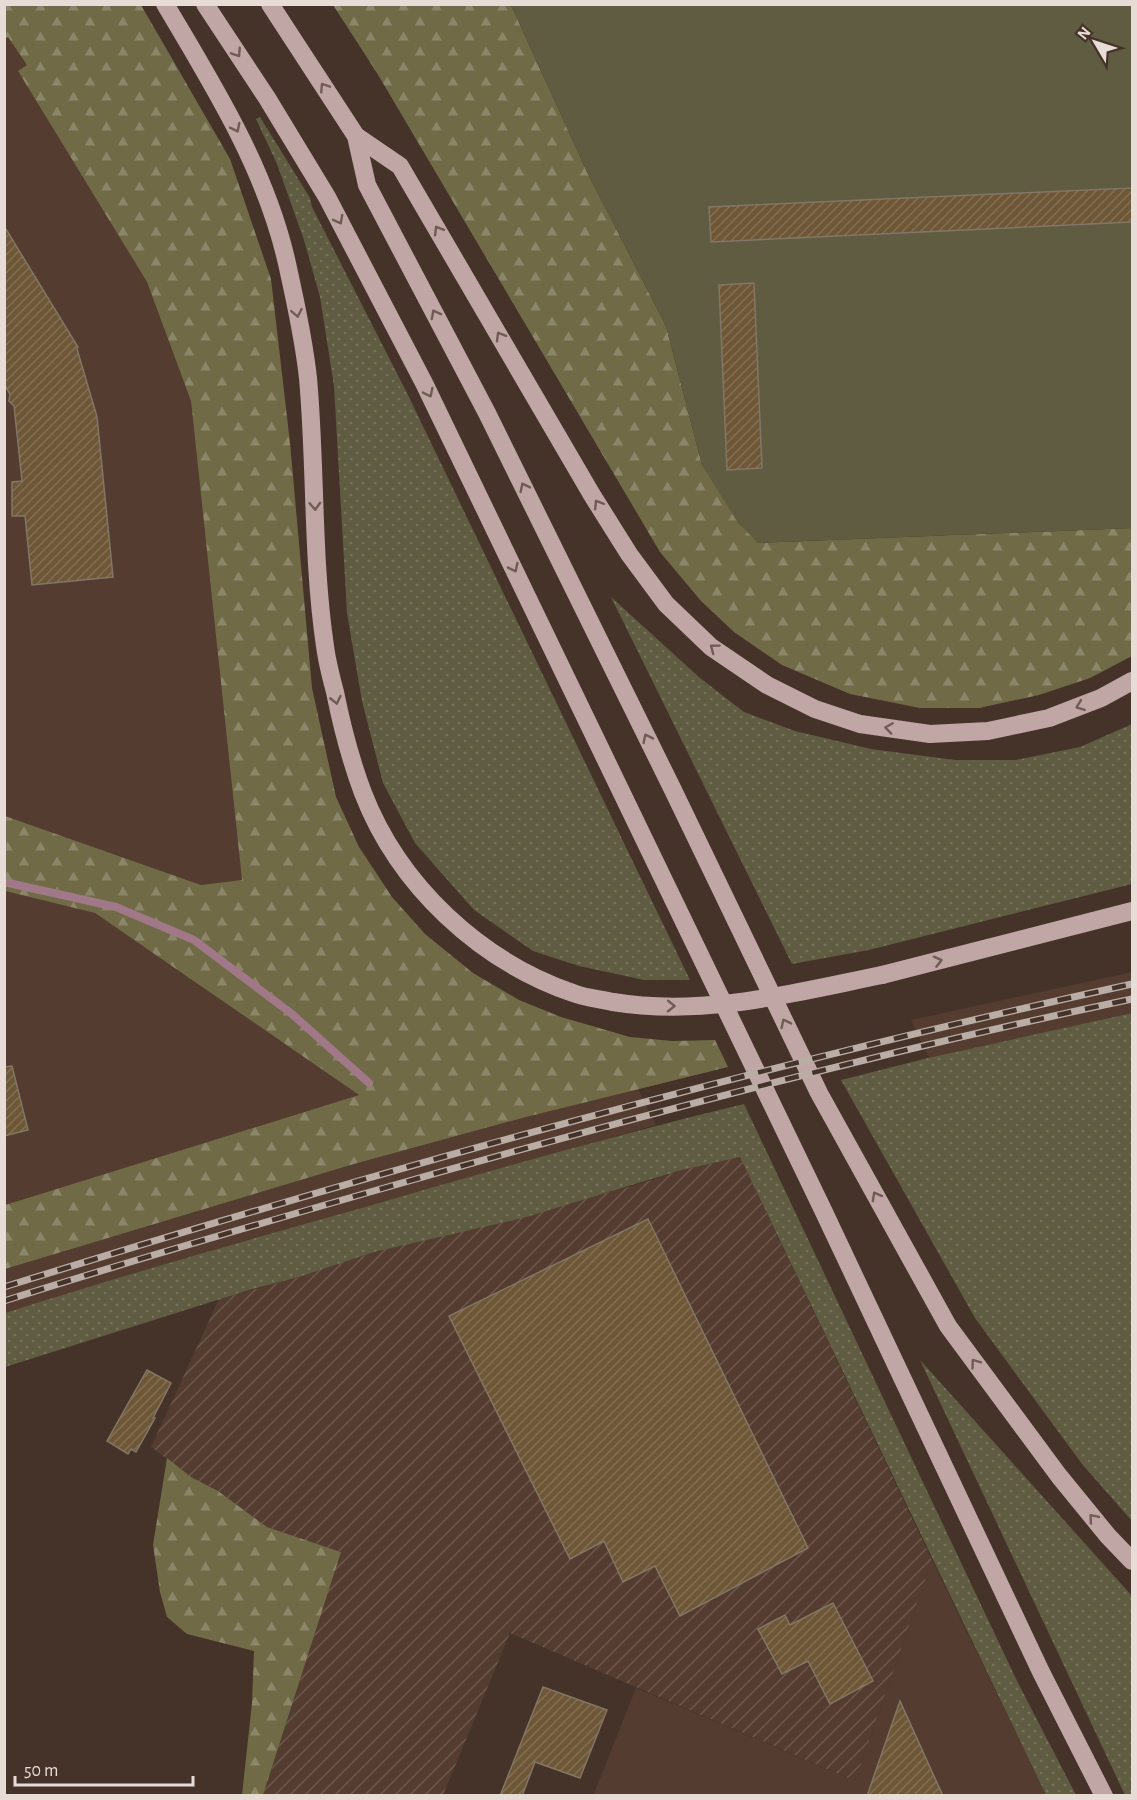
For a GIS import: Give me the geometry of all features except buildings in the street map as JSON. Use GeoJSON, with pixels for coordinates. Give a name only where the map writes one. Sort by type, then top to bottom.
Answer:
{"type":"FeatureCollection","features":[{"type":"Feature","properties":{"kind":"highway"},"geometry":{"type":"LineString","coordinates":[[165,4],[220,98],[252,162],[276,220],[288,266],[308,376],[325,647],[348,750],[364,796],[386,840],[427,896],[473,939],[501,960],[531,976],[575,994],[613,1002],[654,1006],[733,1004],[777,997],[882,975],[1132,911]]}},
{"type":"Feature","properties":{"kind":"highway"},"geometry":{"type":"LineString","coordinates":[[205,4],[267,98],[327,197],[424,383],[818,1199],[1041,1672],[1104,1796]]}},
{"type":"Feature","properties":{"kind":"highway"},"geometry":{"type":"LineString","coordinates":[[270,4],[356,136],[367,185],[488,413],[819,1093],[948,1326],[1059,1476],[1132,1562]]}},
{"type":"Feature","properties":{"kind":"highway"},"geometry":{"type":"LineString","coordinates":[[356,136],[400,166],[592,495],[629,554],[666,604],[711,647],[767,685],[815,709],[860,724],[930,734],[988,731],[1049,718],[1101,698],[1132,681]]}},
{"type":"Feature","properties":{"kind":"shaded area"},"geometry":{"type":"Polygon","coordinates":[[[511,5],[1132,5],[1132,528],[758,543],[738,523],[702,465],[666,326],[587,172],[511,5]]]}},
{"type":"Feature","properties":{"kind":"shaded area"},"geometry":{"type":"Polygon","coordinates":[[[8,37],[28,65],[19,72],[147,282],[191,401],[242,880],[201,885],[5,816],[4,39],[8,37]]]}},
{"type":"Feature","properties":{"kind":"shaded area"},"geometry":{"type":"Polygon","coordinates":[[[260,117],[310,198],[312,207],[407,393],[690,980],[644,980],[579,966],[533,951],[474,910],[415,843],[383,783],[362,701],[347,613],[334,386],[320,297],[304,240],[277,164],[256,119],[260,117]]]}},
{"type":"Feature","properties":{"kind":"shaded area"},"geometry":{"type":"Polygon","coordinates":[[[611,597],[700,678],[744,712],[795,731],[871,749],[955,760],[1016,760],[1080,747],[1132,724],[1132,884],[869,950],[792,964],[611,597]]]}},
{"type":"Feature","properties":{"kind":"shaded area"},"geometry":{"type":"Polygon","coordinates":[[[5,891],[95,913],[360,1095],[5,1205],[5,891]]]}},
{"type":"Feature","properties":{"kind":"shaded area"},"geometry":{"type":"Polygon","coordinates":[[[1132,972],[1132,1013],[929,1058],[911,1020],[1132,972]]]}},
{"type":"Feature","properties":{"kind":"shaded area"},"geometry":{"type":"Polygon","coordinates":[[[1132,1013],[1132,1521],[1082,1464],[975,1318],[841,1080],[928,1058],[1132,1013]]]}},
{"type":"Feature","properties":{"kind":"shaded area"},"geometry":{"type":"Polygon","coordinates":[[[638,1089],[656,1125],[240,1242],[5,1313],[5,1269],[354,1164],[638,1089]]]}},
{"type":"Feature","properties":{"kind":"shaded area"},"geometry":{"type":"Polygon","coordinates":[[[744,1104],[1018,1683],[1076,1795],[1046,1795],[740,1157],[678,1171],[523,1218],[374,1252],[5,1367],[5,1313],[502,1168],[744,1104]]]}},
{"type":"Feature","properties":{"kind":"shaded area"},"geometry":{"type":"Polygon","coordinates":[[[740,1157],[932,1560],[855,1781],[510,1633],[443,1795],[263,1795],[341,1552],[267,1527],[218,1491],[191,1477],[151,1447],[219,1299],[299,1277],[374,1252],[636,1185],[678,1171],[740,1157]]]}},
{"type":"Feature","properties":{"kind":"shaded area"},"geometry":{"type":"Polygon","coordinates":[[[920,1360],[1132,1596],[1132,1795],[1125,1795],[920,1360]]]}},
{"type":"Feature","properties":{"kind":"shaded area"},"geometry":{"type":"Polygon","coordinates":[[[932,1560],[1046,1795],[593,1796],[636,1688],[855,1781],[932,1560]]]}},
{"type":"Feature","properties":{"kind":"green space"},"geometry":{"type":"Polygon","coordinates":[[[5,4],[141,5],[230,159],[271,279],[290,443],[312,688],[336,797],[359,847],[392,897],[425,934],[473,973],[519,1000],[561,1017],[630,1037],[672,1041],[715,1040],[728,1067],[526,1117],[354,1164],[5,1269],[5,1205],[359,1095],[95,913],[5,891],[5,816],[201,885],[242,880],[191,401],[147,282],[18,71],[27,65],[8,37],[5,39],[5,4]]]}},
{"type":"Feature","properties":{"kind":"green space"},"geometry":{"type":"Polygon","coordinates":[[[333,5],[511,5],[587,172],[666,326],[702,465],[758,543],[1132,528],[1132,656],[1090,678],[1039,695],[979,708],[920,708],[850,694],[782,665],[734,632],[701,601],[660,552],[377,73],[333,5]]]}},
{"type":"Feature","properties":{"kind":"green space"},"geometry":{"type":"Polygon","coordinates":[[[167,1458],[191,1477],[218,1491],[267,1527],[341,1552],[263,1795],[242,1795],[252,1703],[254,1651],[187,1634],[167,1617],[160,1592],[153,1545],[167,1458]]]}},
{"type":"Feature","properties":{"kind":"waterway"},"geometry":{"type":"LineString","coordinates":[[4,882],[116,907],[194,940],[292,1014],[369,1083]]}},
{"type":"Feature","properties":{"kind":"railway"},"geometry":{"type":"LineString","coordinates":[[4,1287],[284,1202],[565,1123],[848,1050],[1132,984]]}},
{"type":"Feature","properties":{"kind":"railway"},"geometry":{"type":"LineString","coordinates":[[4,1301],[278,1218],[654,1114],[940,1042],[1132,999]]}}]}
